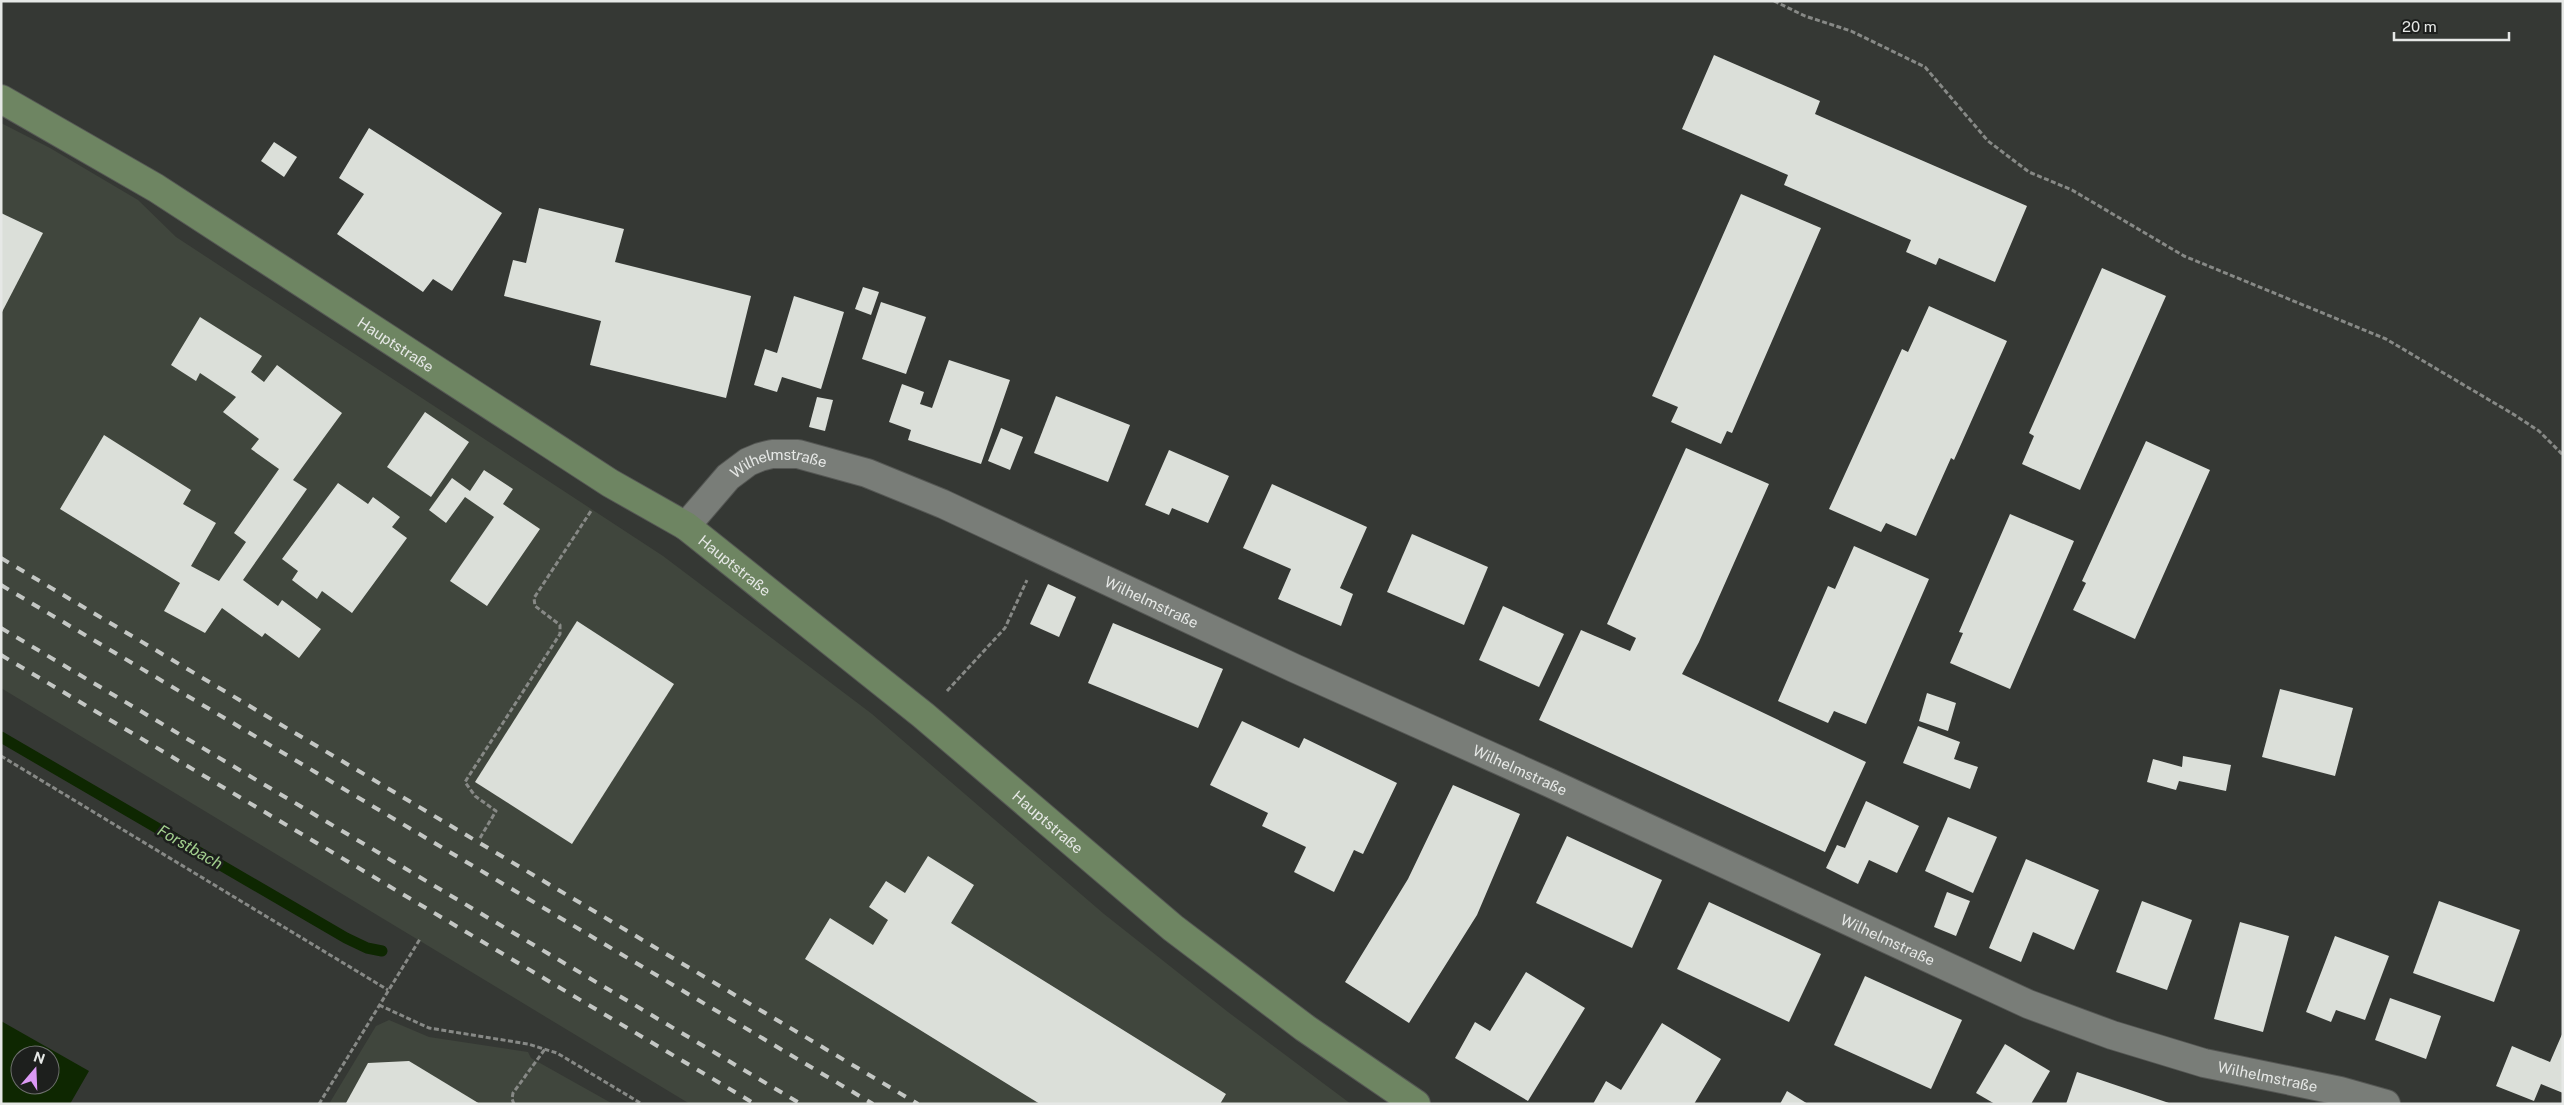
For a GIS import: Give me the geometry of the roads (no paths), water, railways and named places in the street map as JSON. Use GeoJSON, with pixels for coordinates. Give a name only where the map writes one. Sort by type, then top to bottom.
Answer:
{"type":"FeatureCollection","features":[{"type":"Feature","properties":{"kind":"main road","name":"Hauptstraße"},"geometry":{"type":"LineString","coordinates":[[1,100],[156,188],[610,483],[686,526],[924,715],[1173,928],[1297,1022],[1416,1104]]}},
{"type":"Feature","properties":{"kind":"street","name":"Wilhelmstraße"},"geometry":{"type":"LineString","coordinates":[[686,526],[728,477],[748,462],[772,454],[798,454],[868,473],[907,488],[2028,1004],[2112,1035],[2204,1062],[2340,1091],[2386,1104]]}},
{"type":"Feature","properties":{"kind":"waterway","name":"Forstbach"},"geometry":{"type":"LineString","coordinates":[[1,737],[346,938],[367,948],[382,951]]}},
{"type":"Feature","properties":{"kind":"railway"},"geometry":{"type":"LineString","coordinates":[[1,558],[918,1104]]}},
{"type":"Feature","properties":{"kind":"railway"},"geometry":{"type":"LineString","coordinates":[[1,585],[873,1104]]}},
{"type":"Feature","properties":{"kind":"railway"},"geometry":{"type":"LineString","coordinates":[[1,628],[801,1104]]}},
{"type":"Feature","properties":{"kind":"railway"},"geometry":{"type":"LineString","coordinates":[[1,655],[755,1104]]}}]}
